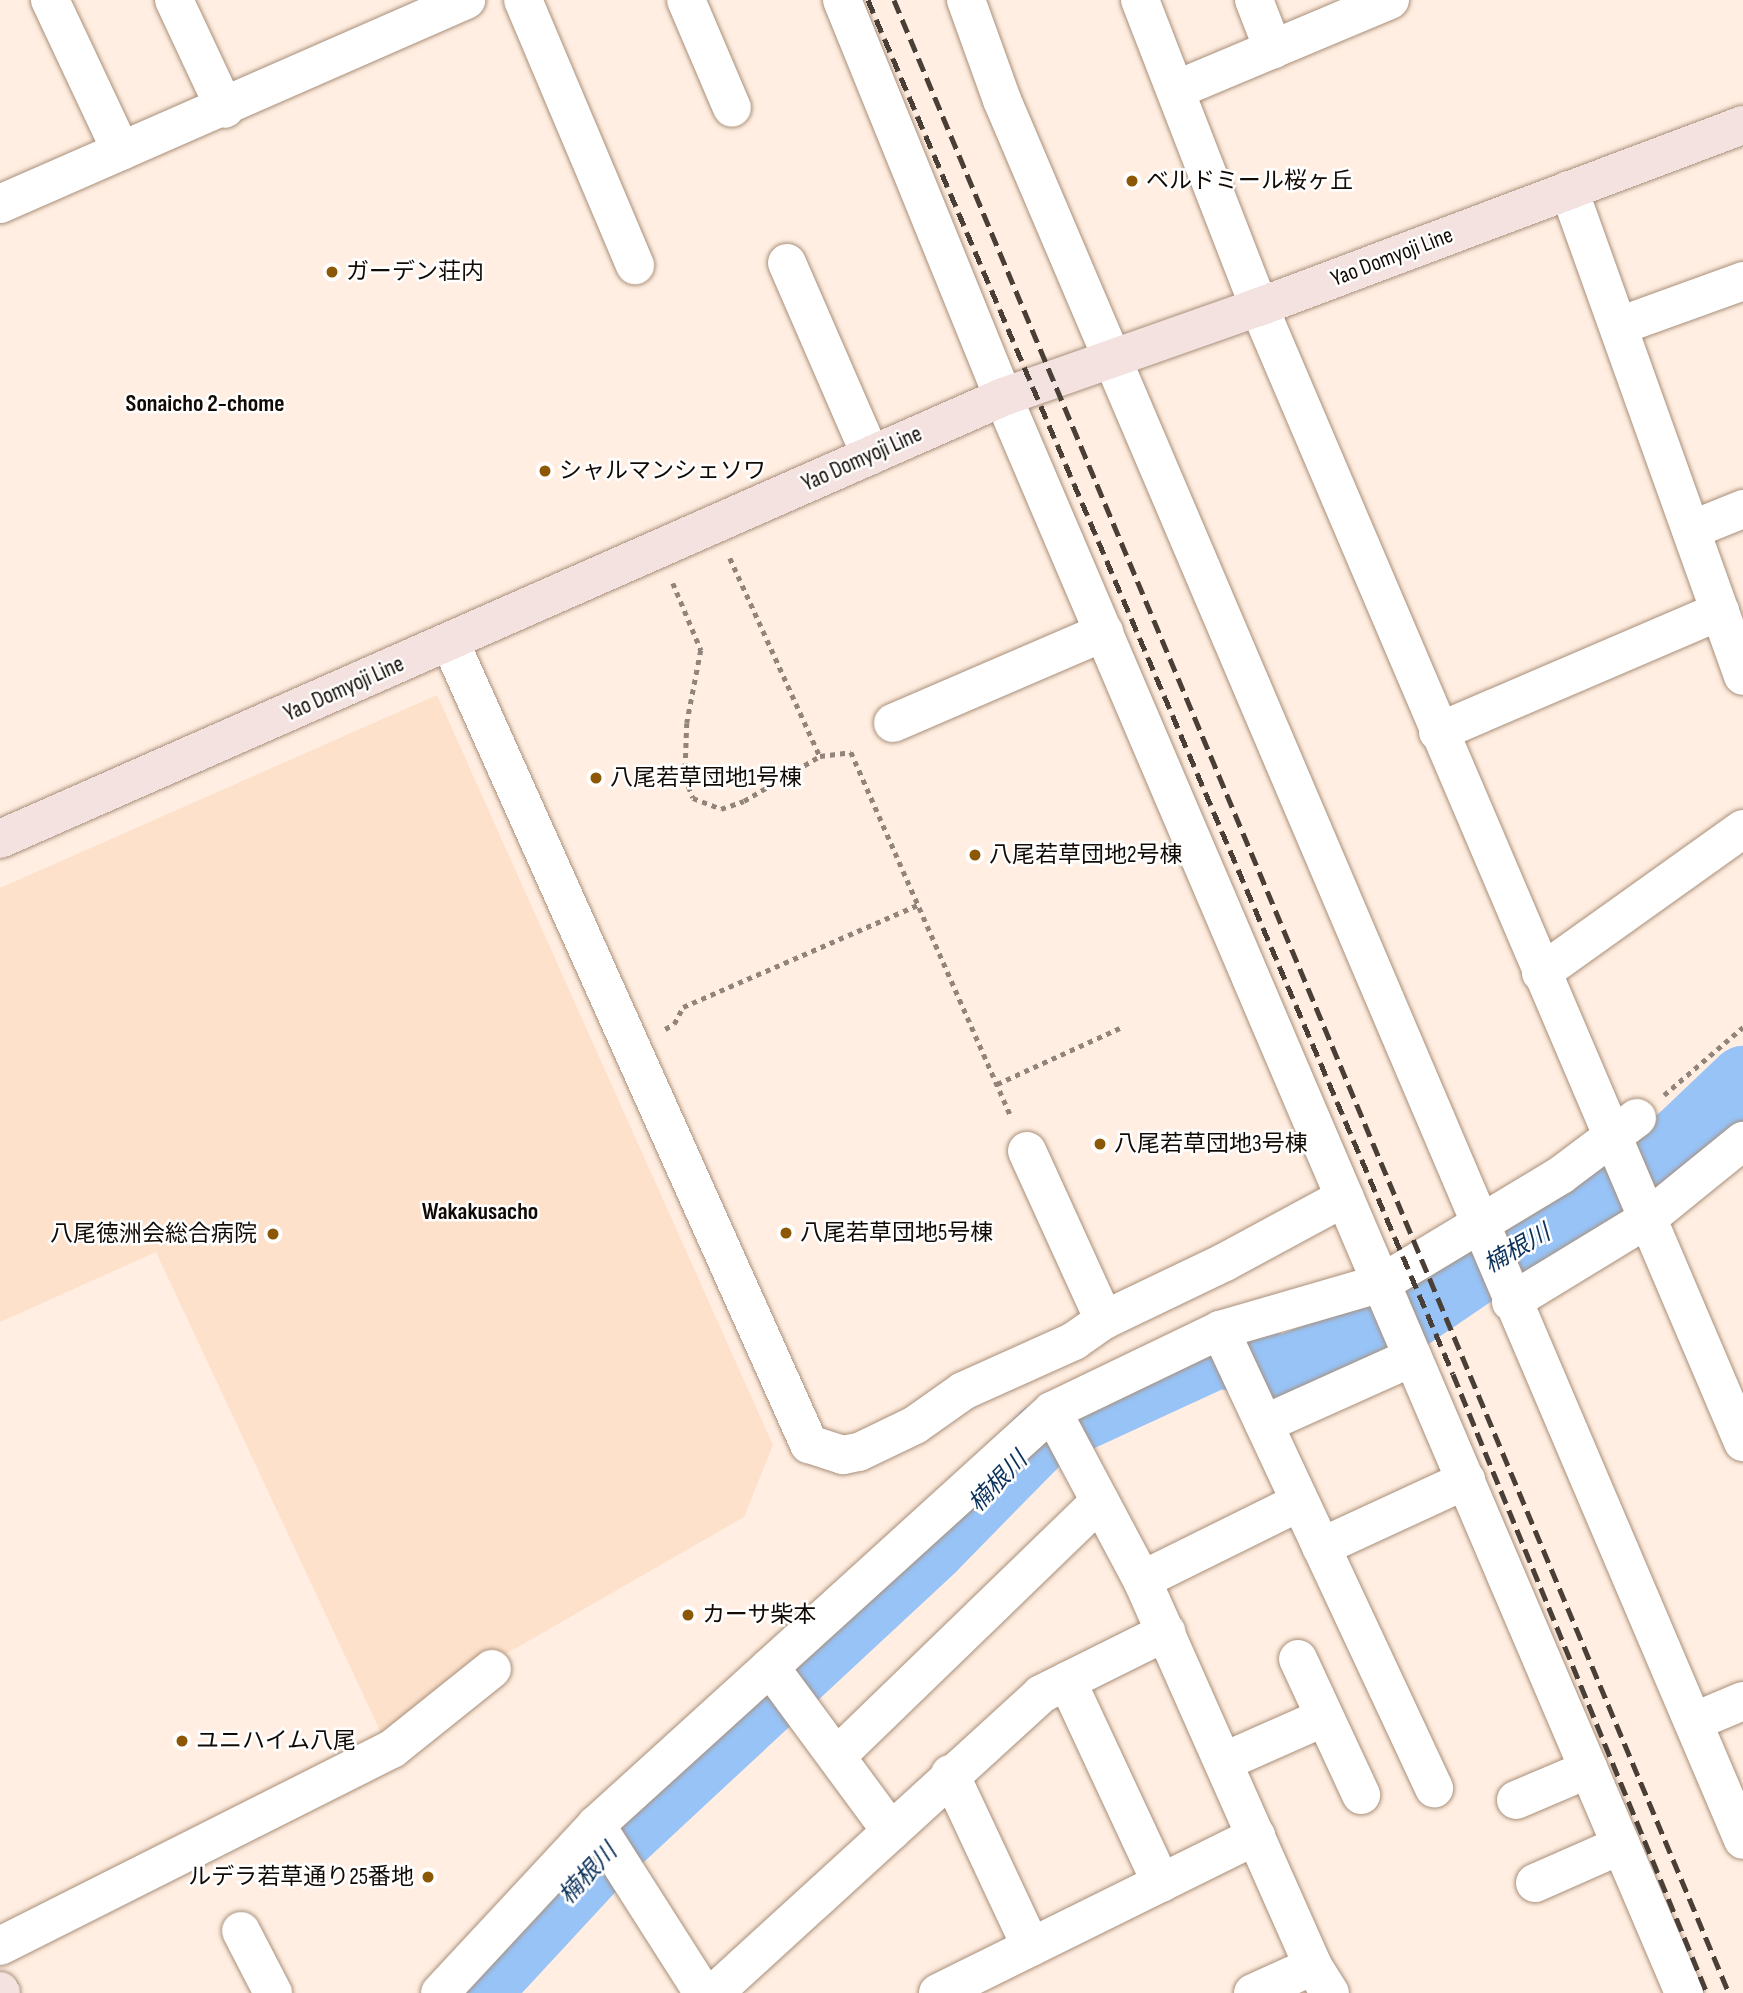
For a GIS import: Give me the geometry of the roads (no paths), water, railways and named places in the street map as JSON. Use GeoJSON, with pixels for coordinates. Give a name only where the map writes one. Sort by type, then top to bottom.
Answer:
{"type":"FeatureCollection","features":[{"type":"Feature","properties":{"kind":"main road","name":"Yao Domyoji Line"},"geometry":{"type":"LineString","coordinates":[[0,839],[1003,397],[1259,307],[1743,125]]}},
{"type":"Feature","properties":{"kind":"street"},"geometry":{"type":"LineString","coordinates":[[50,0],[121,151]]}},
{"type":"Feature","properties":{"kind":"street"},"geometry":{"type":"LineString","coordinates":[[174,0],[225,109]]}},
{"type":"Feature","properties":{"kind":"street"},"geometry":{"type":"LineString","coordinates":[[0,204],[225,109],[466,0]]}},
{"type":"Feature","properties":{"kind":"street"},"geometry":{"type":"LineString","coordinates":[[523,0],[635,265]]}},
{"type":"Feature","properties":{"kind":"street"},"geometry":{"type":"LineString","coordinates":[[686,0],[732,108]]}},
{"type":"Feature","properties":{"kind":"street"},"geometry":{"type":"LineString","coordinates":[[842,0],[1003,397],[1684,1993]]}},
{"type":"Feature","properties":{"kind":"street"},"geometry":{"type":"LineString","coordinates":[[965,0],[1002,100],[1511,1300],[1693,1722],[1740,1824]]}},
{"type":"Feature","properties":{"kind":"street"},"geometry":{"type":"LineString","coordinates":[[1140,0],[1178,89],[1259,307],[1541,973],[1620,1131],[1647,1218],[1743,1442]]}},
{"type":"Feature","properties":{"kind":"street"},"geometry":{"type":"LineString","coordinates":[[1254,0],[1273,49]]}},
{"type":"Feature","properties":{"kind":"street"},"geometry":{"type":"LineString","coordinates":[[1178,89],[1390,0]]}},
{"type":"Feature","properties":{"kind":"street"},"geometry":{"type":"LineString","coordinates":[[1569,190],[1743,676]]}},
{"type":"Feature","properties":{"kind":"street"},"geometry":{"type":"LineString","coordinates":[[787,263],[871,456]]}},
{"type":"Feature","properties":{"kind":"street"},"geometry":{"type":"LineString","coordinates":[[1619,326],[1743,281]]}},
{"type":"Feature","properties":{"kind":"street"},"geometry":{"type":"LineString","coordinates":[[1691,530],[1743,509]]}},
{"type":"Feature","properties":{"kind":"street"},"geometry":{"type":"LineString","coordinates":[[1438,732],[1720,611]]}},
{"type":"Feature","properties":{"kind":"street"},"geometry":{"type":"LineString","coordinates":[[893,723],[1104,632]]}},
{"type":"Feature","properties":{"kind":"street"},"geometry":{"type":"LineString","coordinates":[[450,642],[628,1046],[808,1444],[843,1455],[859,1452],[915,1425],[963,1391],[1074,1341],[1104,1320],[1225,1262],[1345,1197]]}},
{"type":"Feature","properties":{"kind":"street"},"geometry":{"type":"LineString","coordinates":[[1541,973],[1743,829]]}},
{"type":"Feature","properties":{"kind":"street"},"geometry":{"type":"LineString","coordinates":[[1264,1424],[1398,1321],[1480,1222],[1561,1175],[1620,1131]]}},
{"type":"Feature","properties":{"kind":"street"},"geometry":{"type":"LineString","coordinates":[[1511,1300],[1647,1218],[1743,1141]]}},
{"type":"Feature","properties":{"kind":"street"},"geometry":{"type":"LineString","coordinates":[[1027,1151],[1104,1320]]}},
{"type":"Feature","properties":{"kind":"street"},"geometry":{"type":"LineString","coordinates":[[440,1993],[596,1825],[1052,1411],[1220,1330],[1398,1321]]}},
{"type":"Feature","properties":{"kind":"street"},"geometry":{"type":"LineString","coordinates":[[1220,1330],[1434,1788]]}},
{"type":"Feature","properties":{"kind":"street"},"geometry":{"type":"LineString","coordinates":[[1052,1411],[1142,1580],[1321,1979],[1253,1993]]}},
{"type":"Feature","properties":{"kind":"street"},"geometry":{"type":"LineString","coordinates":[[1321,1547],[1466,1480]]}},
{"type":"Feature","properties":{"kind":"street"},"geometry":{"type":"LineString","coordinates":[[837,1756],[1100,1501]]}},
{"type":"Feature","properties":{"kind":"street"},"geometry":{"type":"LineString","coordinates":[[1142,1580],[1300,1502]]}},
{"type":"Feature","properties":{"kind":"street"},"geometry":{"type":"LineString","coordinates":[[714,1993],[950,1774],[1041,1694],[1166,1632]]}},
{"type":"Feature","properties":{"kind":"street"},"geometry":{"type":"LineString","coordinates":[[1298,1659],[1360,1795]]}},
{"type":"Feature","properties":{"kind":"street"},"geometry":{"type":"LineString","coordinates":[[770,1667],[891,1831]]}},
{"type":"Feature","properties":{"kind":"street"},"geometry":{"type":"LineString","coordinates":[[0,1946],[392,1749],[492,1669]]}},
{"type":"Feature","properties":{"kind":"street"},"geometry":{"type":"LineString","coordinates":[[1067,1681],[1161,1883]]}},
{"type":"Feature","properties":{"kind":"street"},"geometry":{"type":"LineString","coordinates":[[1693,1722],[1743,1701]]}},
{"type":"Feature","properties":{"kind":"street"},"geometry":{"type":"LineString","coordinates":[[1223,1762],[1325,1717]]}},
{"type":"Feature","properties":{"kind":"street"},"geometry":{"type":"LineString","coordinates":[[1516,1800],[1589,1769]]}},
{"type":"Feature","properties":{"kind":"street"},"geometry":{"type":"LineString","coordinates":[[950,1774],[1031,1947]]}},
{"type":"Feature","properties":{"kind":"street"},"geometry":{"type":"LineString","coordinates":[[596,1825],[703,1993]]}},
{"type":"Feature","properties":{"kind":"street"},"geometry":{"type":"LineString","coordinates":[[938,1993],[1256,1836]]}},
{"type":"Feature","properties":{"kind":"street"},"geometry":{"type":"LineString","coordinates":[[1535,1883],[1621,1845]]}},
{"type":"Feature","properties":{"kind":"street"},"geometry":{"type":"LineString","coordinates":[[241,1931],[273,1993]]}},
{"type":"Feature","properties":{"kind":"waterway","name":"楠根川"},"geometry":{"type":"LineString","coordinates":[[477,1993],[618,1841],[933,1548],[1044,1435],[1218,1355],[1285,1368],[1401,1323],[1507,1251],[1584,1211],[1681,1138],[1743,1079]]}},
{"type":"Feature","properties":{"kind":"railway"},"geometry":{"type":"LineString","coordinates":[[868,0],[1453,1374],[1707,1993]]}},
{"type":"Feature","properties":{"kind":"railway"},"geometry":{"type":"LineString","coordinates":[[894,0],[1729,1993]]}},
{"type":"Feature","properties":{"kind":"place","name":"ベルドミール桜ヶ丘"},"geometry":{"type":"Point","coordinates":[1132,181]}},
{"type":"Feature","properties":{"kind":"place","name":"ガーデン荘内"},"geometry":{"type":"Point","coordinates":[332,272]}},
{"type":"Feature","properties":{"kind":"place","name":"シャルマンシェソワ"},"geometry":{"type":"Point","coordinates":[545,471]}},
{"type":"Feature","properties":{"kind":"place","name":"八尾若草団地1号棟"},"geometry":{"type":"Point","coordinates":[596,778]}},
{"type":"Feature","properties":{"kind":"place","name":"八尾若草団地2号棟"},"geometry":{"type":"Point","coordinates":[975,855]}},
{"type":"Feature","properties":{"kind":"place","name":"八尾若草団地3号棟"},"geometry":{"type":"Point","coordinates":[1100,1144]}},
{"type":"Feature","properties":{"kind":"place","name":"八尾若草団地5号棟"},"geometry":{"type":"Point","coordinates":[786,1233]}},
{"type":"Feature","properties":{"kind":"place","name":"八尾徳洲会総合病院"},"geometry":{"type":"Point","coordinates":[273,1234]}},
{"type":"Feature","properties":{"kind":"place","name":"カーサ柴本"},"geometry":{"type":"Point","coordinates":[688,1615]}},
{"type":"Feature","properties":{"kind":"place","name":"ユニハイム八尾"},"geometry":{"type":"Point","coordinates":[182,1741]}},
{"type":"Feature","properties":{"kind":"place","name":"ルデラ若草通り25番地"},"geometry":{"type":"Point","coordinates":[428,1877]}},
{"type":"Feature","properties":{"kind":"district","name":"Sonaicho 2-chome"},"geometry":{"type":"Point","coordinates":[205,404]}},
{"type":"Feature","properties":{"kind":"district","name":"Wakakusacho"},"geometry":{"type":"Point","coordinates":[480,1212]}}]}
